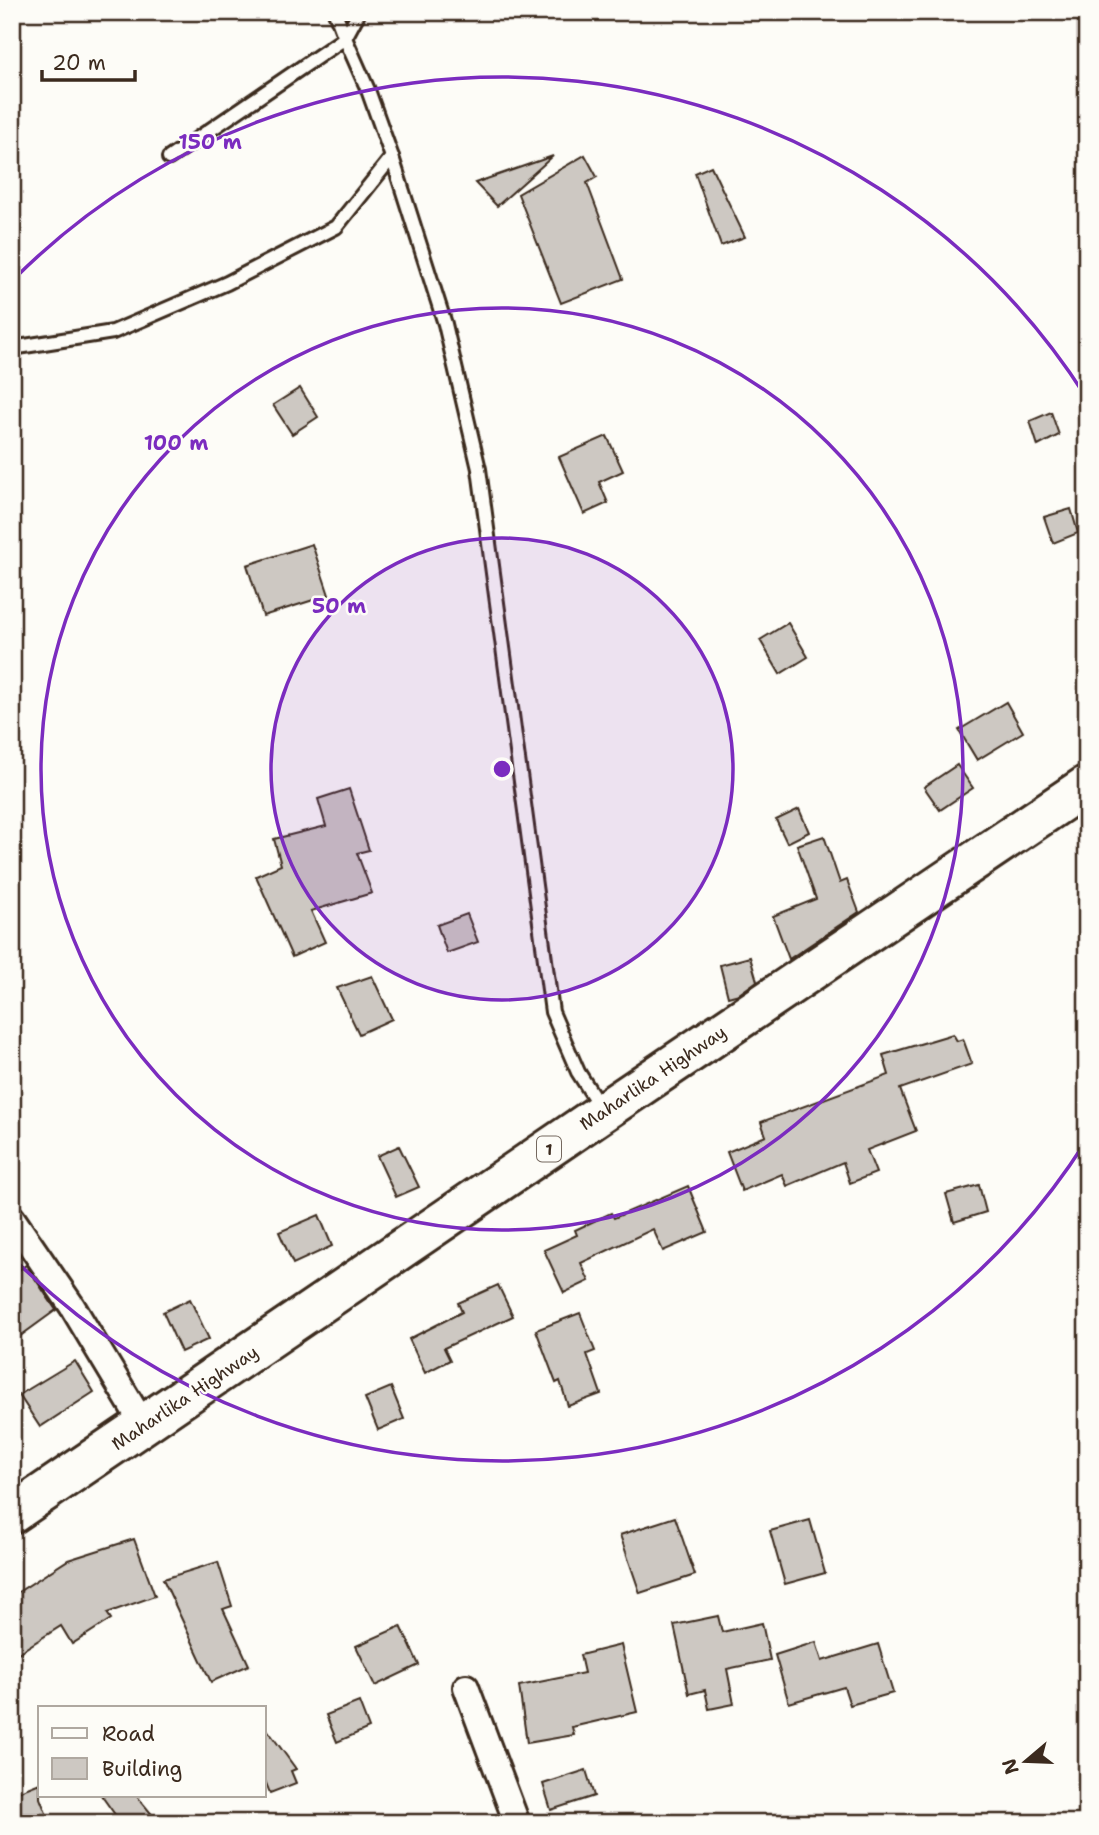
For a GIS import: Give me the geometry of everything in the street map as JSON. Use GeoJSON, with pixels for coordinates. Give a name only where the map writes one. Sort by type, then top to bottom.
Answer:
{"type":"FeatureCollection","features":[{"type":"Feature","properties":{"kind":"highway","name":"Maharlika Highway"},"geometry":{"type":"LineString","coordinates":[[12,1514],[1087,785]]}},
{"type":"Feature","properties":{"kind":"street"},"geometry":{"type":"LineString","coordinates":[[12,1218],[72,1306],[144,1426]]}},
{"type":"Feature","properties":{"kind":"street"},"geometry":{"type":"LineString","coordinates":[[466,1688],[517,1823]]}},
{"type":"Feature","properties":{"kind":"lane"},"geometry":{"type":"LineString","coordinates":[[335,12],[368,90],[392,157],[445,324],[479,469],[552,1012],[578,1072],[604,1111]]}},
{"type":"Feature","properties":{"kind":"lane"},"geometry":{"type":"LineString","coordinates":[[169,158],[345,38],[359,12]]}},
{"type":"Feature","properties":{"kind":"lane"},"geometry":{"type":"LineString","coordinates":[[12,348],[113,332],[227,283],[336,227],[392,157]]}},
{"type":"Feature","properties":{"kind":"building"},"geometry":{"type":"Polygon","coordinates":[[[585,155],[597,177],[587,183],[623,279],[561,303],[518,194],[585,155]]]}},
{"type":"Feature","properties":{"kind":"building"},"geometry":{"type":"Polygon","coordinates":[[[553,156],[497,206],[475,183],[553,156]]]}},
{"type":"Feature","properties":{"kind":"building"},"geometry":{"type":"Polygon","coordinates":[[[711,166],[745,237],[721,246],[695,173],[711,166]]]}},
{"type":"Feature","properties":{"kind":"building"},"geometry":{"type":"Polygon","coordinates":[[[300,388],[318,417],[292,434],[273,405],[300,388]]]}},
{"type":"Feature","properties":{"kind":"building"},"geometry":{"type":"Polygon","coordinates":[[[1051,412],[1059,435],[1038,446],[1030,421],[1051,412]]]}},
{"type":"Feature","properties":{"kind":"building"},"geometry":{"type":"Polygon","coordinates":[[[607,436],[623,471],[599,482],[608,503],[584,514],[559,457],[607,436]]]}},
{"type":"Feature","properties":{"kind":"building"},"geometry":{"type":"Polygon","coordinates":[[[1071,509],[1078,533],[1053,543],[1044,517],[1071,509]]]}},
{"type":"Feature","properties":{"kind":"building"},"geometry":{"type":"Polygon","coordinates":[[[312,544],[329,595],[263,616],[247,565],[312,544]]]}},
{"type":"Feature","properties":{"kind":"building"},"geometry":{"type":"Polygon","coordinates":[[[788,623],[808,657],[780,674],[760,640],[788,623]]]}},
{"type":"Feature","properties":{"kind":"building"},"geometry":{"type":"Polygon","coordinates":[[[1006,702],[1023,732],[977,760],[959,730],[1006,702]]]}},
{"type":"Feature","properties":{"kind":"building"},"geometry":{"type":"Polygon","coordinates":[[[957,765],[973,788],[940,810],[924,787],[957,765]]]}},
{"type":"Feature","properties":{"kind":"building"},"geometry":{"type":"Polygon","coordinates":[[[349,789],[369,850],[357,853],[372,893],[311,911],[325,942],[292,957],[256,876],[281,865],[274,839],[326,826],[318,799],[349,789]]]}},
{"type":"Feature","properties":{"kind":"building"},"geometry":{"type":"Polygon","coordinates":[[[799,809],[809,832],[787,843],[776,820],[799,809]]]}},
{"type":"Feature","properties":{"kind":"building"},"geometry":{"type":"Polygon","coordinates":[[[824,836],[840,883],[847,880],[859,912],[789,959],[773,916],[816,899],[797,845],[824,836]]]}},
{"type":"Feature","properties":{"kind":"building"},"geometry":{"type":"Polygon","coordinates":[[[467,914],[478,942],[447,953],[437,925],[467,914]]]}},
{"type":"Feature","properties":{"kind":"building"},"geometry":{"type":"Polygon","coordinates":[[[750,957],[757,981],[739,994],[728,997],[720,965],[750,957]]]}},
{"type":"Feature","properties":{"kind":"building"},"geometry":{"type":"Polygon","coordinates":[[[372,976],[392,1019],[359,1034],[337,988],[372,976]]]}},
{"type":"Feature","properties":{"kind":"building"},"geometry":{"type":"Polygon","coordinates":[[[953,1034],[957,1041],[963,1039],[972,1064],[900,1089],[916,1131],[867,1150],[876,1173],[850,1183],[843,1162],[787,1186],[782,1174],[742,1191],[727,1152],[766,1136],[761,1122],[889,1075],[883,1055],[953,1034]]]}},
{"type":"Feature","properties":{"kind":"building"},"geometry":{"type":"Polygon","coordinates":[[[399,1146],[419,1187],[396,1197],[377,1156],[399,1146]]]}},
{"type":"Feature","properties":{"kind":"building"},"geometry":{"type":"Polygon","coordinates":[[[979,1185],[986,1212],[954,1222],[946,1194],[979,1185]]]}},
{"type":"Feature","properties":{"kind":"building"},"geometry":{"type":"Polygon","coordinates":[[[688,1186],[707,1232],[663,1251],[653,1229],[581,1263],[589,1281],[564,1293],[544,1250],[577,1235],[575,1230],[611,1213],[614,1218],[688,1186]]]}},
{"type":"Feature","properties":{"kind":"building"},"geometry":{"type":"Polygon","coordinates":[[[319,1215],[332,1246],[293,1264],[279,1232],[319,1215]]]}},
{"type":"Feature","properties":{"kind":"building"},"geometry":{"type":"Polygon","coordinates":[[[26,1265],[56,1310],[12,1342],[12,1275],[26,1265]]]}},
{"type":"Feature","properties":{"kind":"building"},"geometry":{"type":"Polygon","coordinates":[[[498,1285],[513,1316],[444,1348],[450,1360],[425,1373],[409,1339],[462,1312],[458,1303],[498,1285]]]}},
{"type":"Feature","properties":{"kind":"building"},"geometry":{"type":"Polygon","coordinates":[[[190,1299],[209,1339],[181,1352],[163,1312],[190,1299]]]}},
{"type":"Feature","properties":{"kind":"building"},"geometry":{"type":"Polygon","coordinates":[[[580,1313],[595,1351],[587,1354],[601,1394],[568,1406],[560,1381],[556,1383],[536,1330],[580,1313]]]}},
{"type":"Feature","properties":{"kind":"building"},"geometry":{"type":"Polygon","coordinates":[[[75,1361],[94,1392],[40,1427],[19,1395],[75,1361]]]}},
{"type":"Feature","properties":{"kind":"building"},"geometry":{"type":"Polygon","coordinates":[[[391,1387],[404,1419],[378,1430],[365,1398],[391,1387]]]}},
{"type":"Feature","properties":{"kind":"building"},"geometry":{"type":"Polygon","coordinates":[[[675,1517],[695,1575],[640,1593],[620,1535],[675,1517]]]}},
{"type":"Feature","properties":{"kind":"building"},"geometry":{"type":"Polygon","coordinates":[[[810,1520],[825,1573],[785,1584],[770,1531],[810,1520]]]}},
{"type":"Feature","properties":{"kind":"building"},"geometry":{"type":"Polygon","coordinates":[[[134,1539],[155,1596],[107,1613],[111,1619],[72,1644],[61,1626],[12,1657],[12,1596],[68,1560],[134,1539]]]}},
{"type":"Feature","properties":{"kind":"building"},"geometry":{"type":"Polygon","coordinates":[[[218,1562],[232,1606],[223,1609],[249,1665],[211,1682],[163,1579],[218,1562]]]}},
{"type":"Feature","properties":{"kind":"building"},"geometry":{"type":"Polygon","coordinates":[[[718,1616],[722,1632],[762,1623],[770,1660],[727,1669],[734,1704],[709,1709],[705,1690],[689,1694],[674,1625],[718,1616]]]}},
{"type":"Feature","properties":{"kind":"building"},"geometry":{"type":"Polygon","coordinates":[[[401,1626],[419,1665],[375,1686],[356,1646],[401,1626]]]}},
{"type":"Feature","properties":{"kind":"building"},"geometry":{"type":"Polygon","coordinates":[[[816,1642],[822,1661],[878,1644],[893,1693],[850,1705],[844,1687],[789,1703],[775,1655],[816,1642]]]}},
{"type":"Feature","properties":{"kind":"building"},"geometry":{"type":"Polygon","coordinates":[[[621,1645],[637,1712],[572,1727],[574,1735],[527,1743],[519,1686],[584,1673],[580,1655],[621,1645]]]}},
{"type":"Feature","properties":{"kind":"building"},"geometry":{"type":"Polygon","coordinates":[[[359,1702],[369,1728],[337,1742],[326,1715],[359,1702]]]}},
{"type":"Feature","properties":{"kind":"building"},"geometry":{"type":"Polygon","coordinates":[[[266,1728],[296,1769],[291,1771],[296,1783],[270,1793],[266,1783],[266,1728]]]}},
{"type":"Feature","properties":{"kind":"building"},"geometry":{"type":"Polygon","coordinates":[[[586,1770],[594,1796],[551,1810],[543,1784],[586,1770]]]}},
{"type":"Feature","properties":{"kind":"building"},"geometry":{"type":"Polygon","coordinates":[[[38,1784],[38,1797],[50,1823],[12,1823],[12,1794],[38,1784]]]}},
{"type":"Feature","properties":{"kind":"building"},"geometry":{"type":"Polygon","coordinates":[[[102,1797],[138,1797],[159,1823],[121,1823],[102,1797]]]}}]}
